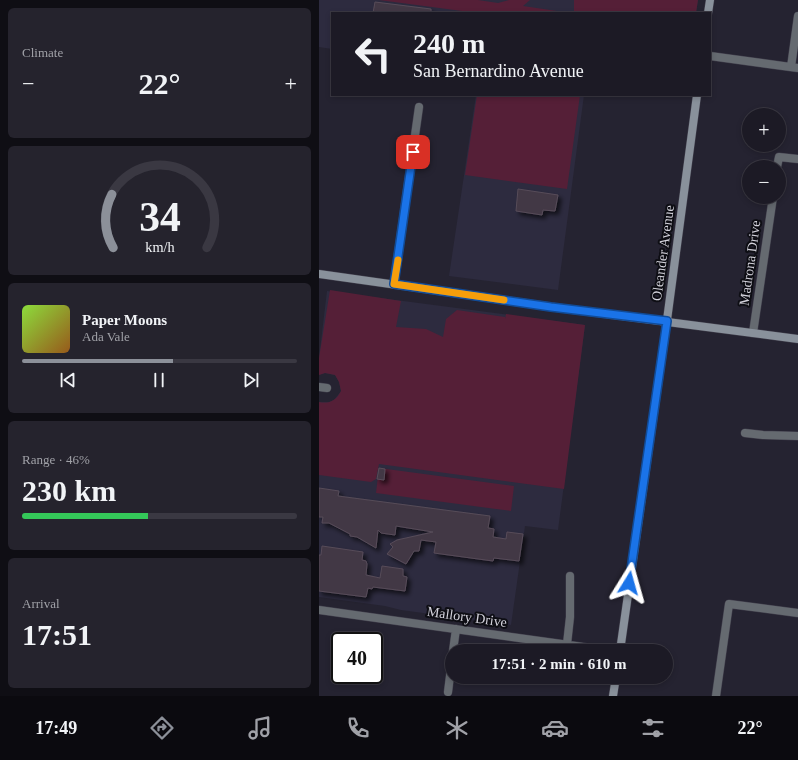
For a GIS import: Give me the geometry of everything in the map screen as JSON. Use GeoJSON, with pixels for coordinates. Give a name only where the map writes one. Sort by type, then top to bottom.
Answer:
{"type":"FeatureCollection","features":[{"type":"Feature","properties":{"kind":"street"},"geometry":{"type":"LineString","coordinates":[[708,12],[710,0]]}},
{"type":"Feature","properties":{"kind":"street"},"geometry":{"type":"LineString","coordinates":[[711,56],[795,68],[798,16]]}},
{"type":"Feature","properties":{"kind":"street","name":"Oleander Avenue"},"geometry":{"type":"LineString","coordinates":[[621,644],[667,321],[697,96]]}},
{"type":"Feature","properties":{"kind":"street"},"geometry":{"type":"LineString","coordinates":[[394,284],[419,107]]}},
{"type":"Feature","properties":{"kind":"street"},"geometry":{"type":"LineString","coordinates":[[778,160],[779,157],[798,159]]}},
{"type":"Feature","properties":{"kind":"street","name":"Madrona Drive"},"geometry":{"type":"LineString","coordinates":[[753,333],[772,204]]}},
{"type":"Feature","properties":{"kind":"street"},"geometry":{"type":"LineString","coordinates":[[319,274],[551,307],[798,339]]}},
{"type":"Feature","properties":{"kind":"street"},"geometry":{"type":"LineString","coordinates":[[745,433],[798,436]]}},
{"type":"Feature","properties":{"kind":"street"},"geometry":{"type":"LineString","coordinates":[[567,644],[570,617],[570,576]]}},
{"type":"Feature","properties":{"kind":"street"},"geometry":{"type":"LineString","coordinates":[[716,696],[729,604],[798,613]]}},
{"type":"Feature","properties":{"kind":"street","name":"Mallory Drive"},"geometry":{"type":"LineString","coordinates":[[319,610],[567,644]]}},
{"type":"Feature","properties":{"kind":"street"},"geometry":{"type":"LineString","coordinates":[[454,644],[456,629]]}},
{"type":"Feature","properties":{"kind":"street"},"geometry":{"type":"LineString","coordinates":[[448,692],[449,684]]}},
{"type":"Feature","properties":{"kind":"street"},"geometry":{"type":"LineString","coordinates":[[613,696],[615,684]]}},
{"type":"Feature","properties":{"kind":"shaded area"},"geometry":{"type":"Polygon","coordinates":[[[319,0],[698,0],[696,12],[331,12],[331,49],[319,47],[319,0]]]}},
{"type":"Feature","properties":{"kind":"shaded area"},"geometry":{"type":"Polygon","coordinates":[[[379,0],[478,0],[498,3],[509,0],[530,0],[523,6],[557,11],[469,12],[379,0]]]}},
{"type":"Feature","properties":{"kind":"shaded area"},"geometry":{"type":"Polygon","coordinates":[[[574,0],[698,0],[696,12],[574,12],[574,0]]]}},
{"type":"Feature","properties":{"kind":"shaded area"},"geometry":{"type":"Polygon","coordinates":[[[476,96],[584,96],[558,290],[449,276],[476,96]]]}},
{"type":"Feature","properties":{"kind":"shaded area"},"geometry":{"type":"Polygon","coordinates":[[[477,96],[580,96],[567,189],[465,175],[477,96]]]}},
{"type":"Feature","properties":{"kind":"shaded area"},"geometry":{"type":"Polygon","coordinates":[[[330,290],[401,301],[396,327],[426,329],[443,337],[446,319],[457,310],[505,317],[505,319],[506,314],[585,325],[564,489],[379,464],[376,479],[371,482],[319,475],[319,402],[326,403],[332,401],[341,391],[339,382],[335,375],[325,373],[319,375],[319,358],[330,290]]]}},
{"type":"Feature","properties":{"kind":"shaded area"},"geometry":{"type":"Polygon","coordinates":[[[327,291],[585,325],[558,530],[525,526],[511,625],[319,597],[319,402],[329,402],[334,400],[341,391],[339,382],[335,375],[325,373],[319,375],[319,358],[327,291]]]}},
{"type":"Feature","properties":{"kind":"shaded area"},"geometry":{"type":"Polygon","coordinates":[[[379,468],[514,486],[511,511],[376,493],[379,468]]]}},
{"type":"Feature","properties":{"kind":"building"},"geometry":{"type":"Polygon","coordinates":[[[375,2],[431,9],[431,12],[373,12],[375,2]]]}},
{"type":"Feature","properties":{"kind":"building"},"geometry":{"type":"Polygon","coordinates":[[[518,189],[558,195],[555,211],[543,210],[542,215],[516,211],[518,189]]]}},
{"type":"Feature","properties":{"kind":"building"},"geometry":{"type":"Polygon","coordinates":[[[379,468],[385,469],[384,480],[377,479],[379,468]]]}},
{"type":"Feature","properties":{"kind":"building"},"geometry":{"type":"Polygon","coordinates":[[[319,488],[339,491],[338,496],[490,516],[488,528],[494,529],[493,537],[506,539],[507,532],[523,534],[519,561],[494,558],[493,561],[434,553],[436,542],[421,540],[419,551],[414,551],[406,564],[387,554],[393,547],[390,544],[397,540],[433,532],[396,526],[395,535],[381,533],[378,530],[376,548],[357,537],[350,536],[350,534],[329,523],[322,523],[323,517],[319,517],[319,488]]]}},
{"type":"Feature","properties":{"kind":"building"},"geometry":{"type":"Polygon","coordinates":[[[322,546],[363,552],[362,560],[366,561],[367,564],[366,575],[380,578],[382,566],[403,569],[403,576],[407,577],[405,591],[373,587],[372,589],[368,588],[366,597],[319,591],[319,555],[321,555],[322,546]]]}},
{"type":"Feature","properties":{"kind":"slow traffic"},"geometry":{"type":"LineString","coordinates":[[398,260],[394,284],[504,300]]}},
{"type":"Feature","properties":{"kind":"route"},"geometry":{"type":"LineString","coordinates":[[413,152],[394,284],[551,307],[667,321],[629,583]]}}]}
